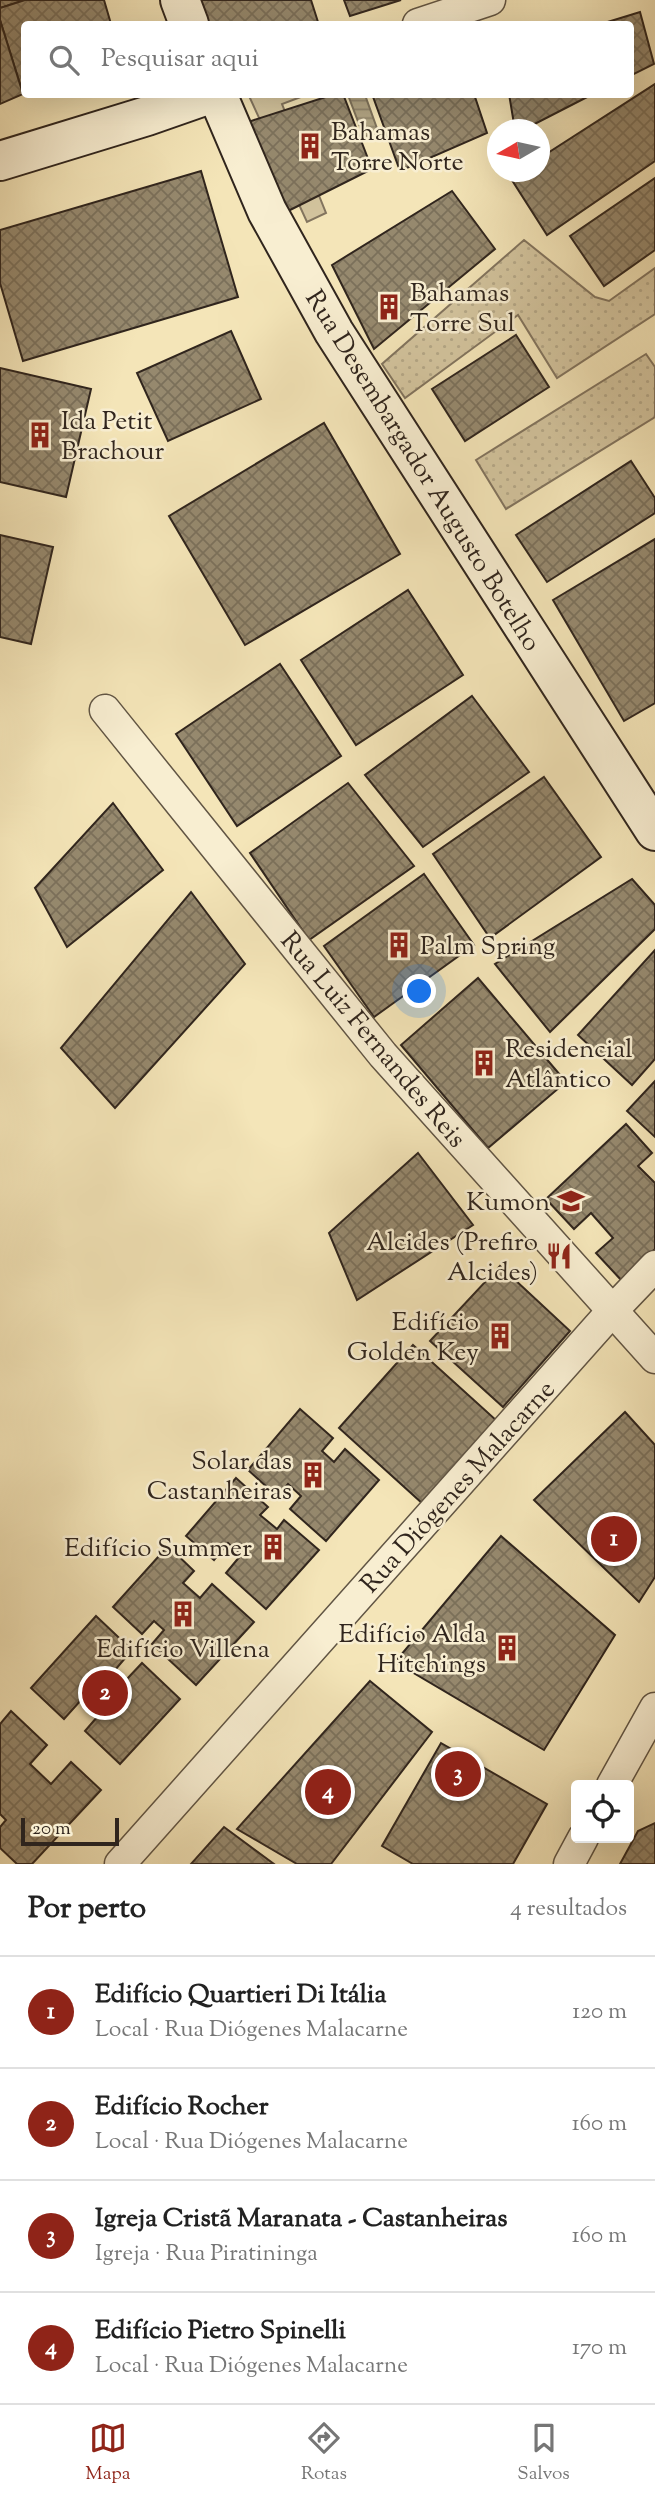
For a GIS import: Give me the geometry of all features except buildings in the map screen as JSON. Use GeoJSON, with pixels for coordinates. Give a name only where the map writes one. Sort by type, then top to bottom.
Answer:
{"type":"FeatureCollection","features":[{"type":"Feature","properties":{"kind":"street"},"geometry":{"type":"LineString","coordinates":[[180,0],[188,21]]}},
{"type":"Feature","properties":{"kind":"street"},"geometry":{"type":"LineString","coordinates":[[427,21],[490,0]]}},
{"type":"Feature","properties":{"kind":"street"},"geometry":{"type":"LineString","coordinates":[[0,161],[199,98]]}},
{"type":"Feature","properties":{"kind":"street","name":"Rua Desembargador Augusto Botelho"},"geometry":{"type":"LineString","coordinates":[[219,98],[267,211],[334,332],[655,831]]}},
{"type":"Feature","properties":{"kind":"street","name":"Rua Luiz Fernandes Reis"},"geometry":{"type":"LineString","coordinates":[[105,710],[383,1055],[655,1358]]}},
{"type":"Feature","properties":{"kind":"street","name":"Rua Diógenes Malacarne"},"geometry":{"type":"LineString","coordinates":[[120,1864],[612,1310],[655,1266]]}},
{"type":"Feature","properties":{"kind":"street"},"geometry":{"type":"LineString","coordinates":[[615,1780],[655,1709]]}},
{"type":"Feature","properties":{"kind":"street"},"geometry":{"type":"LineString","coordinates":[[569,1864],[580,1843]]}},
{"type":"Feature","properties":{"kind":"shaded area"},"geometry":{"type":"Polygon","coordinates":[[[250,98],[298,98],[282,104],[326,213],[307,222],[250,98]]]}},
{"type":"Feature","properties":{"kind":"shaded area"},"geometry":{"type":"Polygon","coordinates":[[[349,98],[366,98],[379,134],[365,140],[349,98]]]}},
{"type":"Feature","properties":{"kind":"shaded area"},"geometry":{"type":"Polygon","coordinates":[[[524,240],[595,297],[609,301],[655,268],[655,314],[557,378],[518,315],[405,398],[382,364],[524,240]]]}},
{"type":"Feature","properties":{"kind":"shaded area"},"geometry":{"type":"Polygon","coordinates":[[[646,354],[655,367],[655,417],[506,509],[476,460],[646,354]]]}},
{"type":"Feature","properties":{"kind":"place","name":"Bahamas Torre Norte"},"geometry":{"type":"Point","coordinates":[310,146]}},
{"type":"Feature","properties":{"kind":"place","name":"Bahamas Torre Sul"},"geometry":{"type":"Point","coordinates":[389,307]}},
{"type":"Feature","properties":{"kind":"place","name":"Ida Petit Brachour"},"geometry":{"type":"Point","coordinates":[40,435]}},
{"type":"Feature","properties":{"kind":"place","name":"Palm Spring"},"geometry":{"type":"Point","coordinates":[399,945]}},
{"type":"Feature","properties":{"kind":"place","name":"Residencial Atlântico"},"geometry":{"type":"Point","coordinates":[484,1063]}},
{"type":"Feature","properties":{"kind":"place","name":"Kumon"},"geometry":{"type":"Point","coordinates":[571,1201]}},
{"type":"Feature","properties":{"kind":"place","name":"Alcides (Prefiro Alcides)"},"geometry":{"type":"Point","coordinates":[559,1256]}},
{"type":"Feature","properties":{"kind":"place","name":"Edifício Golden Key"},"geometry":{"type":"Point","coordinates":[500,1336]}},
{"type":"Feature","properties":{"kind":"place","name":"Solar das Castanheiras"},"geometry":{"type":"Point","coordinates":[313,1475]}},
{"type":"Feature","properties":{"kind":"place","name":"Edifício Quartieri Di Itália"},"geometry":{"type":"Point","coordinates":[614,1539]}},
{"type":"Feature","properties":{"kind":"place","name":"Edifício Summer"},"geometry":{"type":"Point","coordinates":[273,1547]}},
{"type":"Feature","properties":{"kind":"place","name":"Edifício Villena"},"geometry":{"type":"Point","coordinates":[183,1614]}},
{"type":"Feature","properties":{"kind":"place","name":"Edifício Alda Hitchings"},"geometry":{"type":"Point","coordinates":[507,1648]}},
{"type":"Feature","properties":{"kind":"place","name":"Edifício Rocher"},"geometry":{"type":"Point","coordinates":[105,1693]}},
{"type":"Feature","properties":{"kind":"place","name":"Igreja Cristã Maranata - Castanheiras"},"geometry":{"type":"Point","coordinates":[458,1774]}},
{"type":"Feature","properties":{"kind":"place","name":"Edifício Pietro Spinelli"},"geometry":{"type":"Point","coordinates":[328,1792]}}]}
